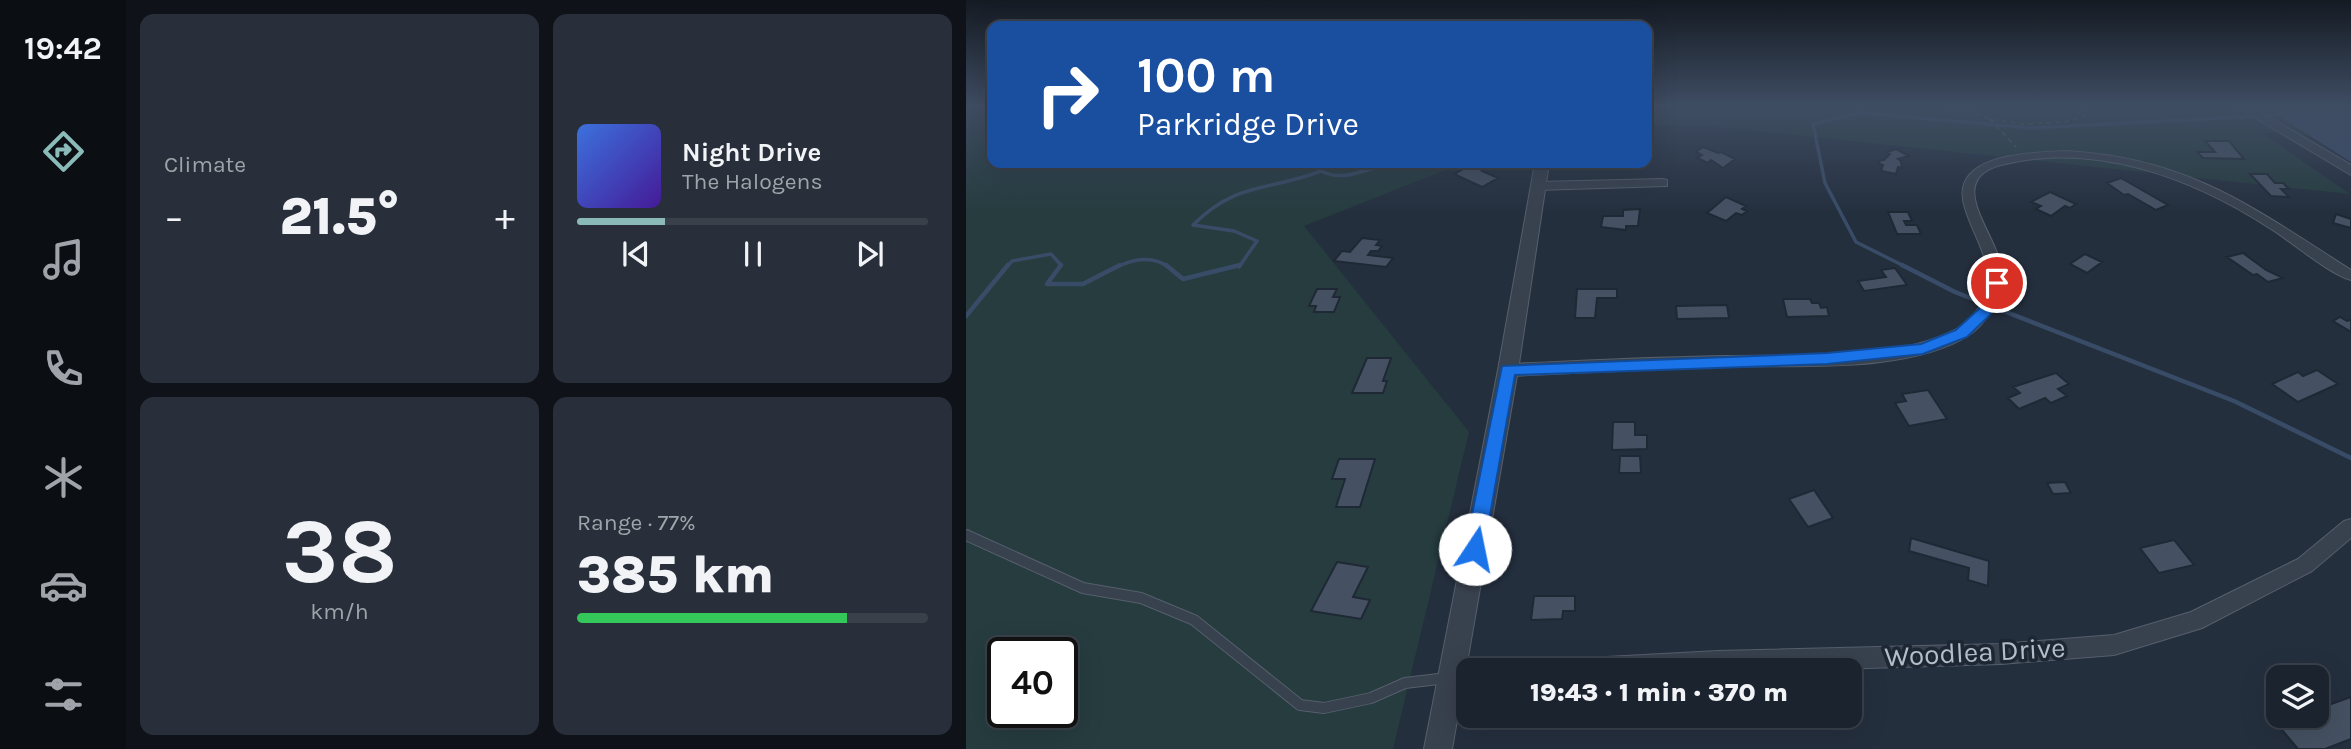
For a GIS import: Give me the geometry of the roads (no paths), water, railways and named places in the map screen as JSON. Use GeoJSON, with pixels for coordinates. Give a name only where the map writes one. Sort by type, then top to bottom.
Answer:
{"type":"FeatureCollection","features":[{"type":"Feature","properties":{"kind":"street"},"geometry":{"type":"LineString","coordinates":[[2301,142],[2351,172]]}},
{"type":"Feature","properties":{"kind":"street"},"geometry":{"type":"LineString","coordinates":[[1508,370],[1880,355],[1933,345],[1961,333],[1985,312],[1997,283],[1994,257],[1969,203],[1969,184],[1980,168],[2026,157],[2069,155],[2105,158],[2175,176],[2213,190],[2351,276]]}},
{"type":"Feature","properties":{"kind":"street"},"geometry":{"type":"LineString","coordinates":[[1462,658],[1541,168]]}},
{"type":"Feature","properties":{"kind":"street"},"geometry":{"type":"LineString","coordinates":[[1537,186],[1663,183]]}},
{"type":"Feature","properties":{"kind":"street","name":"Woodlea Drive"},"geometry":{"type":"LineString","coordinates":[[1860,658],[2001,654],[2114,645],[2195,621],[2305,565],[2351,527]]}},
{"type":"Feature","properties":{"kind":"street"},"geometry":{"type":"LineString","coordinates":[[1438,749],[1456,687]]}},
{"type":"Feature","properties":{"kind":"lane"},"geometry":{"type":"LineString","coordinates":[[966,535],[1083,588],[1141,598],[1195,620],[1300,705],[1324,708],[1371,698],[1405,683],[1456,677]]}},
{"type":"Feature","properties":{"kind":"water"},"geometry":{"type":"Polygon","coordinates":[[[2320,142],[2351,142],[2351,162],[2320,142]]]}},
{"type":"Feature","properties":{"kind":"waterway"},"geometry":{"type":"LineString","coordinates":[[1817,142],[1825,183],[1856,242],[1902,265]]}},
{"type":"Feature","properties":{"kind":"waterway"},"geometry":{"type":"LineString","coordinates":[[1239,267],[1257,241],[1234,231],[1193,225],[1209,211],[1239,194],[1321,171],[1338,176],[1374,168]]}},
{"type":"Feature","properties":{"kind":"waterway"},"geometry":{"type":"LineString","coordinates":[[1007,267],[1012,261],[1051,254],[1061,265]]}},
{"type":"Feature","properties":{"kind":"waterway"},"geometry":{"type":"LineString","coordinates":[[1117,267],[1143,260],[1156,261],[1168,267]]}},
{"type":"Feature","properties":{"kind":"waterway"},"geometry":{"type":"LineString","coordinates":[[966,316],[1008,265]]}},
{"type":"Feature","properties":{"kind":"waterway"},"geometry":{"type":"LineString","coordinates":[[1061,265],[1047,284],[1083,284],[1120,265]]}},
{"type":"Feature","properties":{"kind":"waterway"},"geometry":{"type":"LineString","coordinates":[[1166,265],[1183,279],[1240,265]]}},
{"type":"Feature","properties":{"kind":"waterway"},"geometry":{"type":"LineString","coordinates":[[1902,265],[1906,267]]}},
{"type":"Feature","properties":{"kind":"waterway"},"geometry":{"type":"LineString","coordinates":[[1902,265],[1955,292],[2234,401],[2351,458]]}}]}
